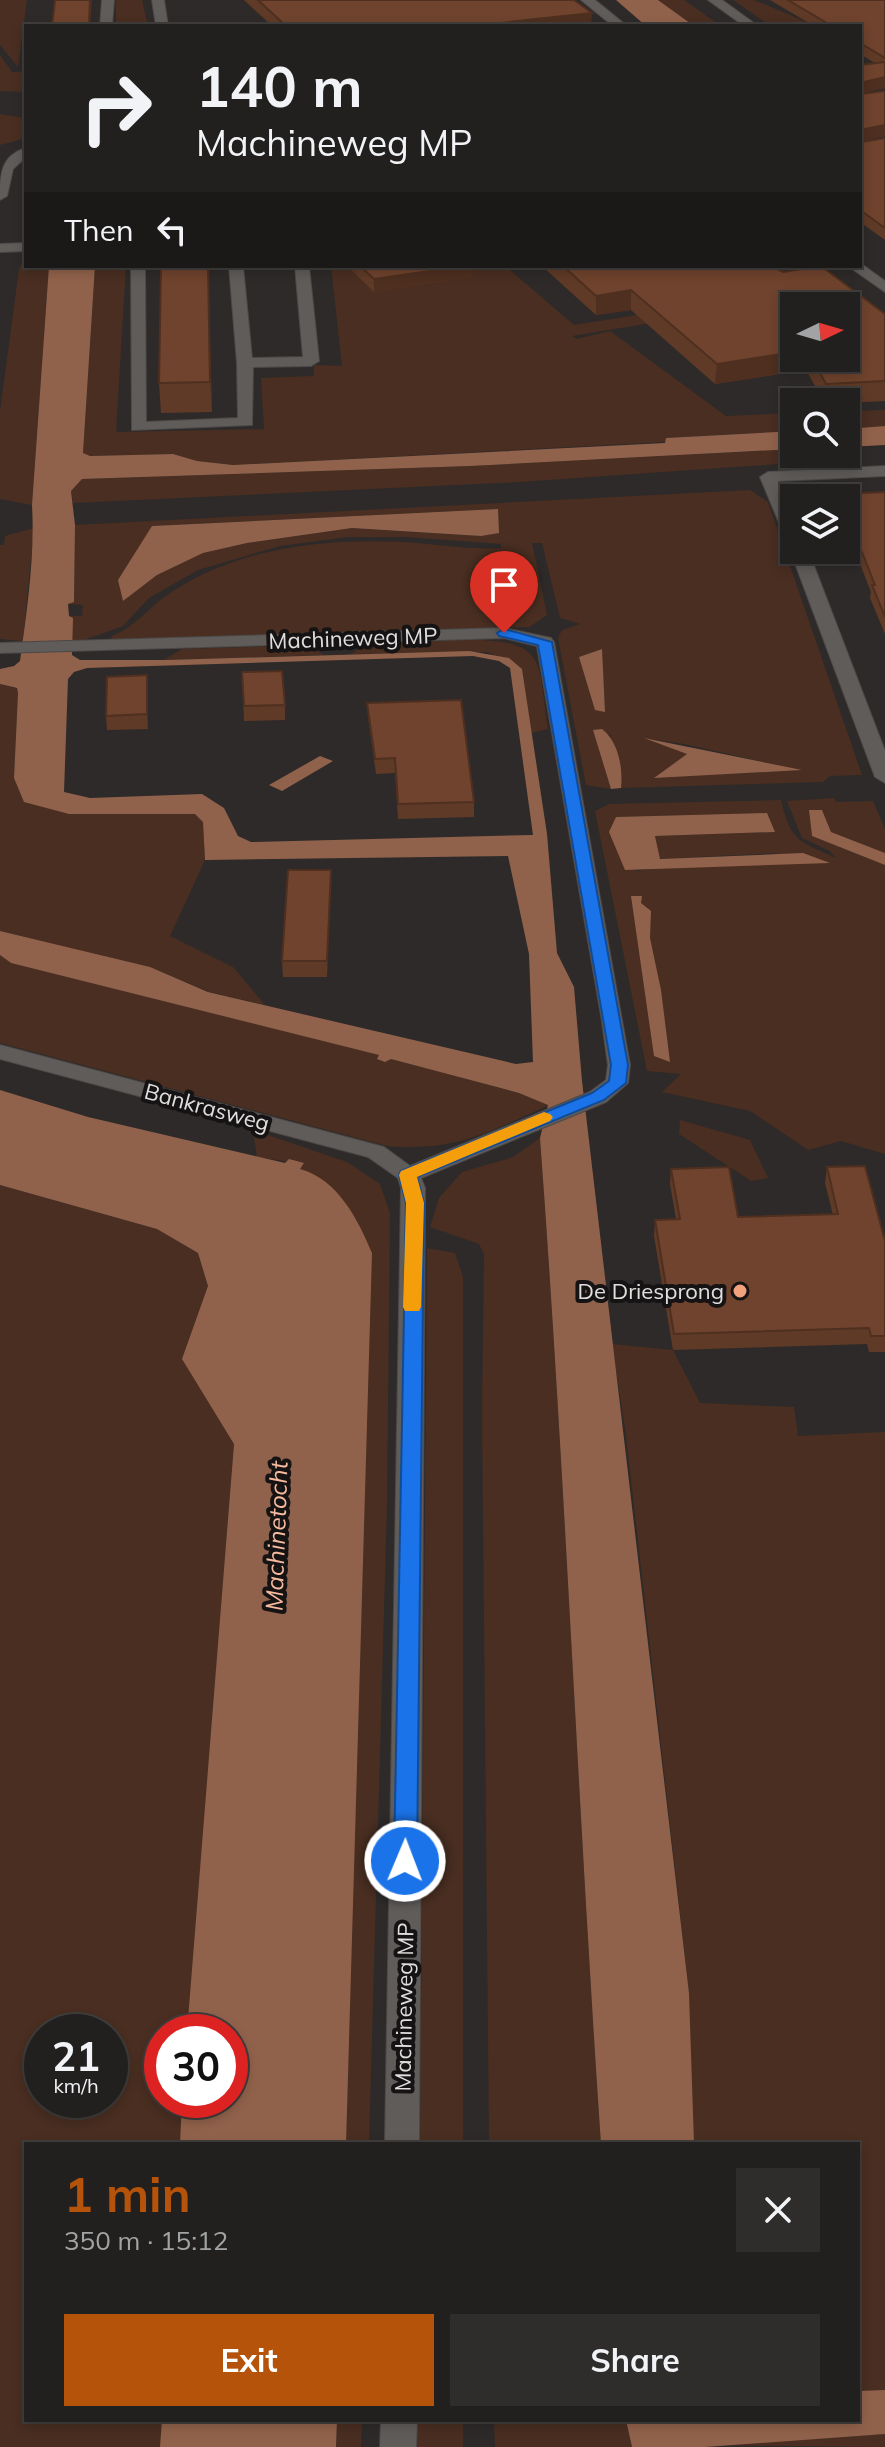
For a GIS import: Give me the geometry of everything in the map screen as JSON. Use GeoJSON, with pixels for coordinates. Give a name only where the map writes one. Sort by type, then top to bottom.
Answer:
{"type":"FeatureCollection","features":[{"type":"Feature","properties":{"kind":"street"},"geometry":{"type":"LineString","coordinates":[[106,24],[108,0]]}},
{"type":"Feature","properties":{"kind":"street"},"geometry":{"type":"LineString","coordinates":[[158,0],[162,24]]}},
{"type":"Feature","properties":{"kind":"street"},"geometry":{"type":"LineString","coordinates":[[587,0],[618,24]]}},
{"type":"Feature","properties":{"kind":"street"},"geometry":{"type":"LineString","coordinates":[[714,0],[749,24]]}},
{"type":"Feature","properties":{"kind":"street"},"geometry":{"type":"LineString","coordinates":[[0,196],[4,170],[10,160],[24,153]]}},
{"type":"Feature","properties":{"kind":"street"},"geometry":{"type":"LineString","coordinates":[[0,248],[24,247]]}},
{"type":"Feature","properties":{"kind":"street"},"geometry":{"type":"LineString","coordinates":[[138,268],[138,427],[246,422],[245,363],[236,268]]}},
{"type":"Feature","properties":{"kind":"street"},"geometry":{"type":"LineString","coordinates":[[245,363],[311,361],[302,268]]}},
{"type":"Feature","properties":{"kind":"street"},"geometry":{"type":"LineString","coordinates":[[858,268],[885,288]]}},
{"type":"Feature","properties":{"kind":"street"},"geometry":{"type":"LineString","coordinates":[[780,505],[768,477],[885,471]]}},
{"type":"Feature","properties":{"kind":"street"},"geometry":{"type":"LineString","coordinates":[[804,564],[885,777]]}},
{"type":"Feature","properties":{"kind":"street","name":"Machineweg MP"},"geometry":{"type":"LineString","coordinates":[[0,648],[504,633],[545,642],[619,1065],[617,1083],[598,1097],[408,1175],[415,1203],[402,2142]]}},
{"type":"Feature","properties":{"kind":"street","name":"Bankrasweg"},"geometry":{"type":"LineString","coordinates":[[0,1052],[376,1152],[408,1175]]}},
{"type":"Feature","properties":{"kind":"street"},"geometry":{"type":"LineString","coordinates":[[398,2447],[399,2422]]}},
{"type":"Feature","properties":{"kind":"shaded area"},"geometry":{"type":"Polygon","coordinates":[[[0,0],[27,0],[18,67],[0,45],[0,0]]]}},
{"type":"Feature","properties":{"kind":"shaded area"},"geometry":{"type":"Polygon","coordinates":[[[116,0],[142,0],[148,24],[116,24],[116,0]]]}},
{"type":"Feature","properties":{"kind":"shaded area"},"geometry":{"type":"Polygon","coordinates":[[[658,0],[684,0],[718,24],[691,24],[658,0]]]}},
{"type":"Feature","properties":{"kind":"shaded area"},"geometry":{"type":"Polygon","coordinates":[[[733,0],[754,0],[809,23],[826,24],[768,24],[733,0]]]}},
{"type":"Feature","properties":{"kind":"shaded area"},"geometry":{"type":"Polygon","coordinates":[[[0,55],[12,72],[24,72],[24,92],[0,91],[0,55]]]}},
{"type":"Feature","properties":{"kind":"shaded area"},"geometry":{"type":"Polygon","coordinates":[[[0,114],[24,118],[24,139],[0,145],[0,114]]]}},
{"type":"Feature","properties":{"kind":"shaded area"},"geometry":{"type":"Polygon","coordinates":[[[24,256],[24,268],[49,268],[32,505],[0,499],[0,411],[19,269],[24,256]]]}},
{"type":"Feature","properties":{"kind":"shaded area"},"geometry":{"type":"Polygon","coordinates":[[[95,268],[126,268],[116,432],[264,429],[261,378],[314,376],[314,365],[342,366],[331,268],[523,268],[510,270],[574,325],[775,293],[780,297],[780,302],[572,336],[577,339],[610,331],[726,416],[780,414],[780,432],[666,438],[665,442],[233,465],[197,461],[173,454],[83,454],[95,268]]]}},
{"type":"Feature","properties":{"kind":"shaded area"},"geometry":{"type":"Polygon","coordinates":[[[885,410],[885,426],[860,428],[860,411],[885,410]]]}},
{"type":"Feature","properties":{"kind":"shaded area"},"geometry":{"type":"Polygon","coordinates":[[[780,450],[779,464],[519,482],[73,503],[71,491],[82,479],[470,466],[780,450]]]}},
{"type":"Feature","properties":{"kind":"shaded area"},"geometry":{"type":"Polygon","coordinates":[[[750,490],[768,502],[780,537],[780,564],[789,564],[862,775],[830,776],[823,782],[621,788],[610,735],[594,731],[611,789],[586,785],[558,638],[562,630],[580,624],[560,618],[542,543],[532,543],[547,615],[529,627],[111,640],[112,636],[185,583],[241,559],[264,553],[357,541],[501,548],[501,544],[406,537],[348,537],[280,546],[198,570],[149,598],[123,626],[84,640],[71,640],[73,618],[69,616],[82,616],[83,605],[68,604],[74,601],[75,525],[750,490]],[[497,509],[152,526],[124,600],[157,575],[203,553],[247,543],[352,528],[481,536],[497,509]],[[601,649],[579,657],[605,712],[601,649]],[[650,739],[688,754],[656,777],[799,770],[684,744],[650,739]]]}},
{"type":"Feature","properties":{"kind":"shaded area"},"geometry":{"type":"Polygon","coordinates":[[[34,528],[23,641],[0,639],[0,545],[4,545],[5,536],[34,528]]]}},
{"type":"Feature","properties":{"kind":"shaded area"},"geometry":{"type":"Polygon","coordinates":[[[464,639],[511,644],[525,650],[533,658],[539,669],[548,729],[531,733],[522,670],[488,652],[351,654],[367,643],[464,639]]]}},
{"type":"Feature","properties":{"kind":"shaded area"},"geometry":{"type":"Polygon","coordinates":[[[308,645],[324,655],[163,660],[182,649],[308,645]]]}},
{"type":"Feature","properties":{"kind":"shaded area"},"geometry":{"type":"Polygon","coordinates":[[[0,684],[17,689],[18,693],[14,777],[69,814],[195,814],[203,821],[205,860],[170,936],[233,967],[265,1005],[210,992],[152,968],[0,931],[0,684]]]}},
{"type":"Feature","properties":{"kind":"shaded area"},"geometry":{"type":"Polygon","coordinates":[[[834,798],[836,802],[873,801],[885,829],[885,853],[831,832],[822,810],[809,811],[812,836],[885,865],[885,1154],[841,1141],[808,1150],[750,1111],[662,1092],[681,1074],[647,1071],[595,811],[609,804],[781,800],[789,824],[798,838],[836,858],[830,851],[802,838],[787,801],[834,798]],[[766,813],[616,817],[636,871],[779,853],[660,859],[655,836],[775,832],[766,813]]]}},
{"type":"Feature","properties":{"kind":"shaded area"},"geometry":{"type":"Polygon","coordinates":[[[0,955],[11,963],[380,1055],[378,1059],[391,1059],[519,1093],[549,1105],[452,1143],[387,1146],[0,1043],[0,955]]]}},
{"type":"Feature","properties":{"kind":"shaded area"},"geometry":{"type":"Polygon","coordinates":[[[680,1120],[750,1140],[768,1178],[751,1181],[679,1134],[680,1120]]]}},
{"type":"Feature","properties":{"kind":"shaded area"},"geometry":{"type":"Polygon","coordinates":[[[253,1130],[347,1162],[380,1184],[390,1213],[387,1505],[369,2142],[346,2142],[299,1168],[304,1164],[257,1157],[253,1130]]]}},
{"type":"Feature","properties":{"kind":"shaded area"},"geometry":{"type":"Polygon","coordinates":[[[540,1138],[601,2142],[489,2142],[482,1412],[484,1254],[479,1244],[430,1227],[439,1198],[462,1172],[513,1157],[540,1138]]]}},
{"type":"Feature","properties":{"kind":"shaded area"},"geometry":{"type":"Polygon","coordinates":[[[0,1185],[157,1229],[198,1253],[208,1286],[234,1443],[189,2014],[144,2014],[144,2118],[183,2118],[182,2142],[24,2142],[24,2422],[168,2422],[167,2447],[0,2447],[0,1185]]]}},
{"type":"Feature","properties":{"kind":"shaded area"},"geometry":{"type":"Polygon","coordinates":[[[427,1248],[455,1253],[463,1277],[463,2142],[420,2142],[427,1248]]]}},
{"type":"Feature","properties":{"kind":"shaded area"},"geometry":{"type":"Polygon","coordinates":[[[612,1344],[673,1350],[700,1403],[794,1407],[798,1436],[885,1432],[885,2417],[860,2418],[860,2142],[691,2142],[689,1993],[626,1435],[612,1344]]]}},
{"type":"Feature","properties":{"kind":"shaded area"},"geometry":{"type":"Polygon","coordinates":[[[337,2422],[362,2422],[361,2447],[336,2447],[337,2422]]]}},
{"type":"Feature","properties":{"kind":"shaded area"},"geometry":{"type":"Polygon","coordinates":[[[416,2422],[463,2422],[463,2447],[415,2447],[416,2422]]]}},
{"type":"Feature","properties":{"kind":"shaded area"},"geometry":{"type":"Polygon","coordinates":[[[494,2422],[626,2422],[632,2447],[495,2447],[494,2422]]]}},
{"type":"Feature","properties":{"kind":"shaded area"},"geometry":{"type":"Polygon","coordinates":[[[885,2434],[885,2447],[705,2445],[885,2434]]]}},
{"type":"Feature","properties":{"kind":"water"},"geometry":{"type":"Polygon","coordinates":[[[616,0],[658,0],[691,24],[644,24],[616,0]]]}},
{"type":"Feature","properties":{"kind":"water"},"geometry":{"type":"Polygon","coordinates":[[[49,268],[95,268],[83,453],[90,456],[173,454],[197,461],[233,465],[665,443],[666,438],[780,432],[780,450],[470,466],[82,479],[71,491],[75,525],[74,602],[68,604],[69,616],[73,618],[72,655],[80,660],[469,651],[509,658],[522,669],[547,834],[557,953],[574,987],[582,1081],[689,1993],[694,2142],[601,2142],[540,1138],[548,1105],[519,1093],[391,1059],[385,1062],[377,1059],[379,1055],[11,963],[0,955],[0,931],[150,967],[208,992],[516,1064],[533,1062],[529,954],[508,856],[205,860],[203,822],[195,814],[69,814],[24,802],[14,778],[18,693],[17,688],[0,684],[0,669],[14,666],[20,661],[31,563],[32,505],[49,268]],[[473,656],[87,668],[74,672],[68,679],[64,792],[90,798],[202,794],[224,808],[238,836],[251,842],[533,835],[510,668],[499,661],[473,656]]]}},
{"type":"Feature","properties":{"kind":"water"},"geometry":{"type":"Polygon","coordinates":[[[885,426],[885,445],[860,446],[860,428],[885,426]]]}},
{"type":"Feature","properties":{"kind":"water"},"geometry":{"type":"Polygon","coordinates":[[[498,509],[499,533],[481,536],[352,528],[247,543],[203,553],[157,575],[123,601],[118,580],[152,526],[498,509]]]}},
{"type":"Feature","properties":{"kind":"water"},"geometry":{"type":"Polygon","coordinates":[[[602,649],[605,712],[595,710],[579,657],[602,649]]]}},
{"type":"Feature","properties":{"kind":"water"},"geometry":{"type":"Polygon","coordinates":[[[602,729],[608,734],[619,756],[621,788],[611,789],[593,730],[602,729]]]}},
{"type":"Feature","properties":{"kind":"water"},"geometry":{"type":"Polygon","coordinates":[[[644,738],[802,770],[654,778],[687,754],[644,738]]]}},
{"type":"Feature","properties":{"kind":"water"},"geometry":{"type":"Polygon","coordinates":[[[320,756],[333,761],[282,791],[269,785],[320,756]]]}},
{"type":"Feature","properties":{"kind":"water"},"geometry":{"type":"Polygon","coordinates":[[[809,810],[822,810],[831,832],[885,853],[885,865],[812,836],[809,810]]]}},
{"type":"Feature","properties":{"kind":"water"},"geometry":{"type":"Polygon","coordinates":[[[767,813],[775,832],[655,836],[660,859],[803,853],[830,863],[625,870],[609,832],[616,817],[767,813]]]}},
{"type":"Feature","properties":{"kind":"water"},"geometry":{"type":"Polygon","coordinates":[[[631,896],[642,896],[641,903],[651,911],[650,938],[661,990],[670,1062],[654,1056],[631,896]]]}},
{"type":"Feature","properties":{"kind":"water","name":"Machinetocht"},"geometry":{"type":"Polygon","coordinates":[[[0,1090],[88,1117],[285,1163],[289,1159],[304,1163],[300,1169],[325,1182],[345,1202],[372,1253],[346,2142],[180,2142],[181,2118],[248,2118],[248,2014],[188,2014],[234,1444],[182,1359],[208,1286],[198,1253],[157,1229],[0,1185],[0,1090]]]}},
{"type":"Feature","properties":{"kind":"water"},"geometry":{"type":"Polygon","coordinates":[[[885,2390],[885,2434],[705,2447],[632,2447],[626,2422],[860,2422],[860,2391],[885,2390]]]}},
{"type":"Feature","properties":{"kind":"water"},"geometry":{"type":"Polygon","coordinates":[[[162,2422],[337,2422],[336,2447],[160,2447],[162,2422]]]}},
{"type":"Feature","properties":{"kind":"building"},"geometry":{"type":"Polygon","coordinates":[[[55,0],[90,0],[89,24],[52,24],[55,0]]]}},
{"type":"Feature","properties":{"kind":"building"},"geometry":{"type":"Polygon","coordinates":[[[258,0],[574,0],[592,13],[490,24],[284,24],[258,0]]]}},
{"type":"Feature","properties":{"kind":"building"},"geometry":{"type":"Polygon","coordinates":[[[788,0],[885,0],[885,58],[862,44],[862,24],[829,24],[788,0]]]}},
{"type":"Feature","properties":{"kind":"building"},"geometry":{"type":"Polygon","coordinates":[[[885,62],[885,77],[862,83],[862,65],[885,62]]]}},
{"type":"Feature","properties":{"kind":"building"},"geometry":{"type":"Polygon","coordinates":[[[885,91],[885,125],[862,130],[862,94],[885,91]]]}},
{"type":"Feature","properties":{"kind":"building"},"geometry":{"type":"Polygon","coordinates":[[[885,138],[885,228],[862,211],[862,142],[885,138]]]}},
{"type":"Feature","properties":{"kind":"building"},"geometry":{"type":"Polygon","coordinates":[[[161,268],[208,268],[210,382],[159,383],[161,268]]]}},
{"type":"Feature","properties":{"kind":"building"},"geometry":{"type":"Polygon","coordinates":[[[362,268],[450,268],[374,279],[362,268]]]}},
{"type":"Feature","properties":{"kind":"building"},"geometry":{"type":"Polygon","coordinates":[[[565,268],[776,268],[783,272],[824,268],[856,292],[780,292],[780,354],[717,364],[631,290],[596,296],[565,268]]]}},
{"type":"Feature","properties":{"kind":"building"},"geometry":{"type":"Polygon","coordinates":[[[860,295],[885,314],[885,381],[826,384],[820,372],[860,372],[860,295]]]}},
{"type":"Feature","properties":{"kind":"building"},"geometry":{"type":"Polygon","coordinates":[[[885,492],[885,617],[860,547],[860,493],[885,492]]]}},
{"type":"Feature","properties":{"kind":"building"},"geometry":{"type":"Polygon","coordinates":[[[282,671],[285,705],[244,706],[242,672],[282,671]]]}},
{"type":"Feature","properties":{"kind":"building"},"geometry":{"type":"Polygon","coordinates":[[[147,675],[147,714],[106,716],[107,677],[147,675]]]}},
{"type":"Feature","properties":{"kind":"building"},"geometry":{"type":"Polygon","coordinates":[[[461,700],[474,802],[398,804],[395,758],[375,759],[367,703],[461,700]]]}},
{"type":"Feature","properties":{"kind":"building"},"geometry":{"type":"Polygon","coordinates":[[[288,870],[331,870],[327,961],[282,961],[288,870]]]}},
{"type":"Feature","properties":{"kind":"building"},"geometry":{"type":"Polygon","coordinates":[[[865,1166],[885,1241],[885,1336],[871,1336],[869,1328],[674,1334],[655,1220],[680,1219],[671,1169],[729,1167],[738,1217],[838,1214],[827,1167],[865,1166]]]}},
{"type":"Feature","properties":{"kind":"slow traffic"},"geometry":{"type":"LineString","coordinates":[[412,1307],[415,1203],[408,1175],[544,1117]]}},
{"type":"Feature","properties":{"kind":"place","name":"De Driesprong"},"geometry":{"type":"Point","coordinates":[740,1291]}},
{"type":"Feature","properties":{"kind":"route"},"geometry":{"type":"LineString","coordinates":[[405,1861],[415,1203],[408,1175],[598,1097],[617,1083],[619,1065],[545,642],[504,633]]}}]}
